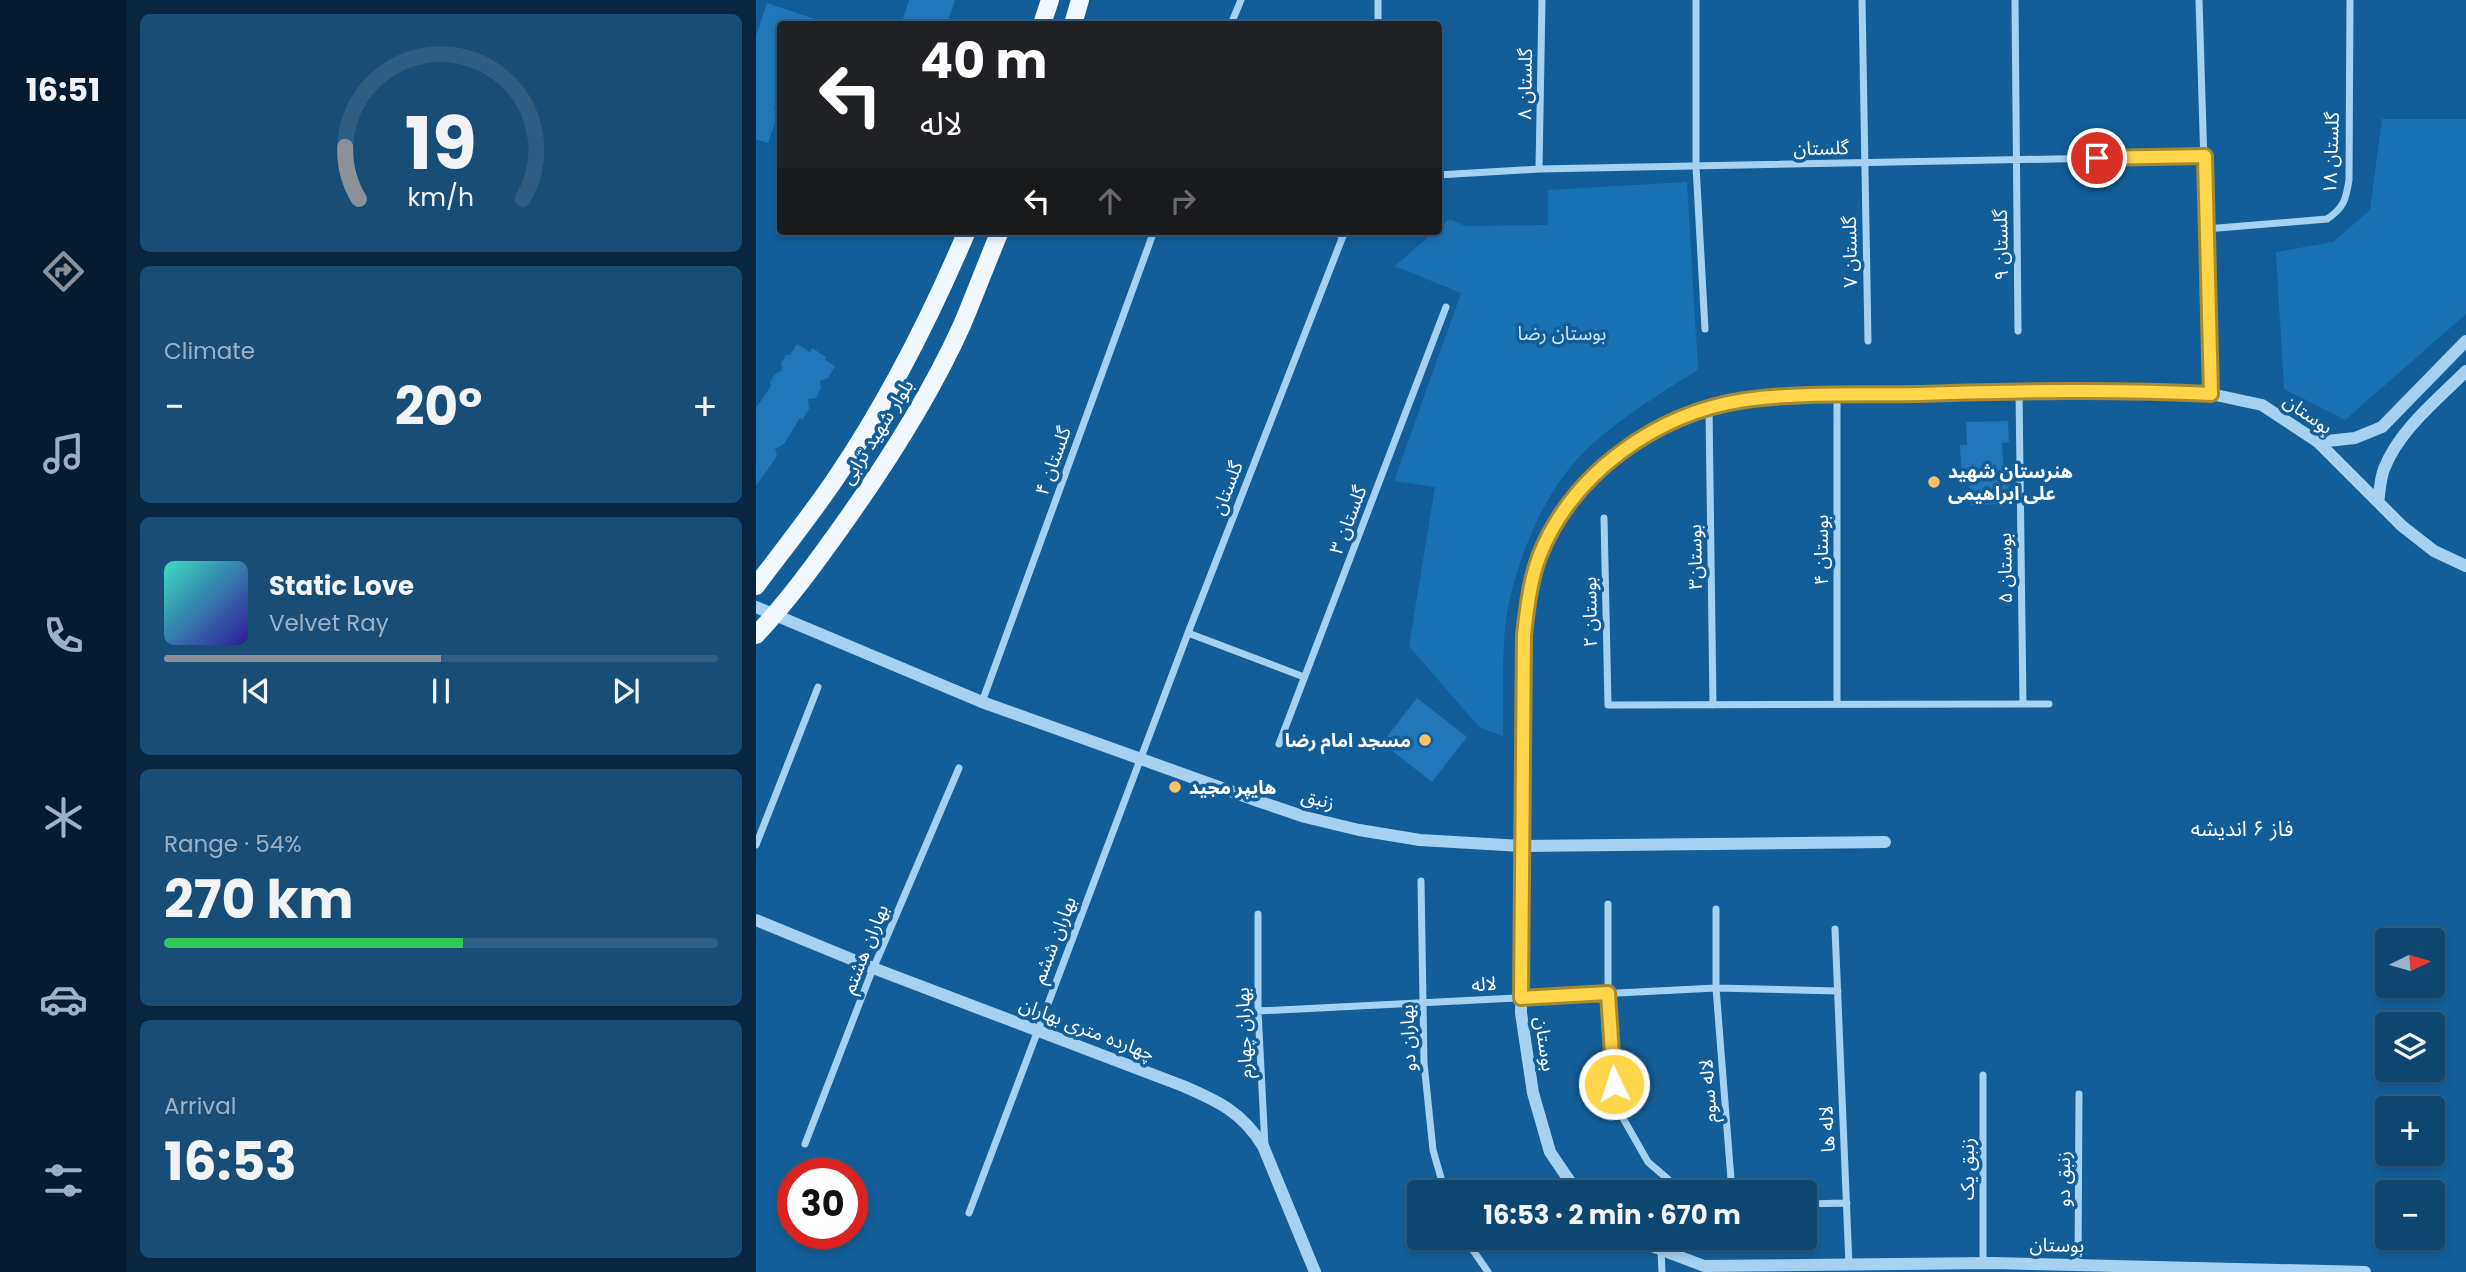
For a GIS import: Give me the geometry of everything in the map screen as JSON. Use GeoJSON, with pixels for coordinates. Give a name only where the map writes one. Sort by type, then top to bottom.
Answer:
{"type":"FeatureCollection","features":[{"type":"Feature","properties":{"kind":"main road"},"geometry":{"type":"LineString","coordinates":[[1043,21],[1050,0]]}},
{"type":"Feature","properties":{"kind":"main road"},"geometry":{"type":"LineString","coordinates":[[1074,21],[1080,0]]}},
{"type":"Feature","properties":{"kind":"main road","name":"بلوار شهید ترابی"},"geometry":{"type":"LineString","coordinates":[[756,586],[836,478],[894,381],[926,322],[965,235]]}},
{"type":"Feature","properties":{"kind":"main road","name":"بلوار شهید ترابی"},"geometry":{"type":"LineString","coordinates":[[756,635],[776,614],[869,488],[920,407],[961,326],[998,235]]}},
{"type":"Feature","properties":{"kind":"street"},"geometry":{"type":"LineString","coordinates":[[1234,21],[1241,0]]}},
{"type":"Feature","properties":{"kind":"street"},"geometry":{"type":"LineString","coordinates":[[1378,0],[1378,21]]}},
{"type":"Feature","properties":{"kind":"street","name":"گلستان ۸"},"geometry":{"type":"LineString","coordinates":[[1539,169],[1542,0]]}},
{"type":"Feature","properties":{"kind":"street"},"geometry":{"type":"LineString","coordinates":[[1696,0],[1696,166],[1705,329]]}},
{"type":"Feature","properties":{"kind":"street","name":"گلستان ۷"},"geometry":{"type":"LineString","coordinates":[[1862,0],[1868,341]]}},
{"type":"Feature","properties":{"kind":"street","name":"گلستان ۹"},"geometry":{"type":"LineString","coordinates":[[2015,0],[2018,331]]}},
{"type":"Feature","properties":{"kind":"street"},"geometry":{"type":"LineString","coordinates":[[2199,0],[2211,394]]}},
{"type":"Feature","properties":{"kind":"street","name":"گلستان ۱۸"},"geometry":{"type":"LineString","coordinates":[[2206,229],[2327,219],[2345,203],[2349,180],[2350,0]]}},
{"type":"Feature","properties":{"kind":"street","name":"گلستان"},"geometry":{"type":"LineString","coordinates":[[1442,175],[1539,169],[2205,156]]}},
{"type":"Feature","properties":{"kind":"street","name":"گلستان ۴"},"geometry":{"type":"LineString","coordinates":[[982,702],[1153,235]]}},
{"type":"Feature","properties":{"kind":"street","name":"گلستان"},"geometry":{"type":"LineString","coordinates":[[1141,758],[1344,235]]}},
{"type":"Feature","properties":{"kind":"street","name":"گلستان ۳"},"geometry":{"type":"LineString","coordinates":[[1279,744],[1446,307]]}},
{"type":"Feature","properties":{"kind":"street"},"geometry":{"type":"LineString","coordinates":[[2318,442],[2355,439],[2382,427],[2466,341]]}},
{"type":"Feature","properties":{"kind":"street"},"geometry":{"type":"LineString","coordinates":[[2378,502],[2383,470],[2397,445],[2423,414],[2466,371]]}},
{"type":"Feature","properties":{"kind":"street","name":"بوستان"},"geometry":{"type":"LineString","coordinates":[[1569,1180],[1550,1152],[1533,1093],[1521,998],[1524,635],[1528,597],[1540,555],[1557,523],[1583,488],[1614,457],[1650,432],[1709,408],[1745,400],[2019,391],[2145,390],[2211,394],[2262,405],[2318,442],[2402,526],[2434,551],[2466,566]]}},
{"type":"Feature","properties":{"kind":"street","name":"بوستان ۵"},"geometry":{"type":"LineString","coordinates":[[2019,391],[2023,704]]}},
{"type":"Feature","properties":{"kind":"street","name":"بوستان ۴"},"geometry":{"type":"LineString","coordinates":[[1837,395],[1837,704]]}},
{"type":"Feature","properties":{"kind":"street"},"geometry":{"type":"LineString","coordinates":[[2407,401],[2409,412],[2414,416],[2423,414]]}},
{"type":"Feature","properties":{"kind":"street","name":"بوستان۳"},"geometry":{"type":"LineString","coordinates":[[1709,408],[1713,705]]}},
{"type":"Feature","properties":{"kind":"street","name":"بوستان ۲"},"geometry":{"type":"LineString","coordinates":[[1604,518],[1608,705],[1713,705]]}},
{"type":"Feature","properties":{"kind":"street","name":"زنبق"},"geometry":{"type":"LineString","coordinates":[[756,607],[982,702],[1304,817],[1359,830],[1420,840],[1522,846],[1885,842]]}},
{"type":"Feature","properties":{"kind":"street"},"geometry":{"type":"LineString","coordinates":[[1188,632],[1304,677]]}},
{"type":"Feature","properties":{"kind":"street"},"geometry":{"type":"LineString","coordinates":[[756,845],[817,687]]}},
{"type":"Feature","properties":{"kind":"street"},"geometry":{"type":"LineString","coordinates":[[1713,705],[2049,704]]}},
{"type":"Feature","properties":{"kind":"street","name":"بهاران ششم"},"geometry":{"type":"LineString","coordinates":[[969,1213],[1141,758]]}},
{"type":"Feature","properties":{"kind":"street","name":"بهاران هشتم"},"geometry":{"type":"LineString","coordinates":[[805,1144],[873,968],[958,768]]}},
{"type":"Feature","properties":{"kind":"street","name":"بهاران دو"},"geometry":{"type":"LineString","coordinates":[[1421,881],[1424,1063],[1433,1150],[1442,1180]]}},
{"type":"Feature","properties":{"kind":"street"},"geometry":{"type":"LineString","coordinates":[[1608,904],[1608,993],[1616,1106],[1648,1162],[1669,1180]]}},
{"type":"Feature","properties":{"kind":"street","name":"لاله سوم"},"geometry":{"type":"LineString","coordinates":[[1716,909],[1716,988],[1731,1180]]}},
{"type":"Feature","properties":{"kind":"street","name":"بهاران چهارم"},"geometry":{"type":"LineString","coordinates":[[1258,914],[1258,1011],[1266,1152]]}},
{"type":"Feature","properties":{"kind":"street","name":"چهارده متری بهاران"},"geometry":{"type":"LineString","coordinates":[[756,920],[1230,1108],[1255,1132],[1266,1152],[1315,1272]]}},
{"type":"Feature","properties":{"kind":"street","name":"لاله ها"},"geometry":{"type":"LineString","coordinates":[[1836,929],[1849,1265]]}},
{"type":"Feature","properties":{"kind":"street","name":"لاله"},"geometry":{"type":"LineString","coordinates":[[1258,1011],[1716,988],[1838,990]]}},
{"type":"Feature","properties":{"kind":"street","name":"زنبق یک"},"geometry":{"type":"LineString","coordinates":[[1983,1075],[1989,1266]]}},
{"type":"Feature","properties":{"kind":"street","name":"زنبق دو"},"geometry":{"type":"LineString","coordinates":[[2078,1265],[2079,1094]]}},
{"type":"Feature","properties":{"kind":"street"},"geometry":{"type":"LineString","coordinates":[[1817,1204],[1847,1203]]}},
{"type":"Feature","properties":{"kind":"street"},"geometry":{"type":"LineString","coordinates":[[1473,1250],[1488,1272]]}},
{"type":"Feature","properties":{"kind":"street"},"geometry":{"type":"LineString","coordinates":[[1661,1251],[1662,1272]]}},
{"type":"Feature","properties":{"kind":"street","name":"بوستان"},"geometry":{"type":"LineString","coordinates":[[1661,1251],[1704,1266],[1816,1269],[1849,1265],[2078,1265],[2118,1269],[2365,1272]]}},
{"type":"Feature","properties":{"kind":"green space"},"geometry":{"type":"Polygon","coordinates":[[[2382,119],[2466,119],[2466,314],[2345,420],[2284,389],[2276,252],[2333,242],[2370,210],[2382,119]]]}},
{"type":"Feature","properties":{"kind":"green space","name":"بوستان رضا"},"geometry":{"type":"Polygon","coordinates":[[[1687,182],[1698,370],[1639,408],[1598,439],[1570,467],[1545,505],[1525,548],[1507,613],[1503,658],[1503,736],[1479,727],[1409,646],[1435,487],[1394,481],[1461,293],[1395,266],[1430,235],[1442,235],[1442,225],[1449,219],[1465,226],[1548,225],[1548,190],[1687,182]]]}},
{"type":"Feature","properties":{"kind":"building"},"geometry":{"type":"Polygon","coordinates":[[[909,0],[955,0],[948,21],[902,21],[909,0]]]}},
{"type":"Feature","properties":{"kind":"building"},"geometry":{"type":"Polygon","coordinates":[[[767,3],[821,21],[777,21],[777,100],[774,109],[777,110],[777,117],[768,143],[756,139],[756,35],[767,3]]]}},
{"type":"Feature","properties":{"kind":"building"},"geometry":{"type":"Polygon","coordinates":[[[797,344],[810,352],[812,348],[835,366],[828,378],[820,381],[821,388],[816,398],[808,399],[809,409],[802,420],[800,418],[784,444],[775,449],[777,456],[756,486],[756,408],[771,386],[770,382],[775,374],[782,370],[781,363],[786,355],[790,355],[797,344]]]}},
{"type":"Feature","properties":{"kind":"building"},"geometry":{"type":"Polygon","coordinates":[[[2008,421],[2009,442],[2002,443],[2004,480],[2009,479],[2009,504],[1970,505],[1969,481],[1962,481],[1960,445],[1967,445],[1966,422],[2008,421]]]}},
{"type":"Feature","properties":{"kind":"building","name":"مسجد امام رضا"},"geometry":{"type":"Polygon","coordinates":[[[1417,698],[1467,737],[1432,782],[1382,743],[1417,698]]]}},
{"type":"Feature","properties":{"kind":"place","name":"هنرستان شهید علی ابراهیمی"},"geometry":{"type":"Point","coordinates":[1934,482]}},
{"type":"Feature","properties":{"kind":"place","name":"مسجد امام رضا"},"geometry":{"type":"Point","coordinates":[1425,740]}},
{"type":"Feature","properties":{"kind":"place","name":"هایپر مجید"},"geometry":{"type":"Point","coordinates":[1175,787]}},
{"type":"Feature","properties":{"kind":"district","name":"فاز ۶ اندیشه"},"geometry":{"type":"Point","coordinates":[2242,828]}},
{"type":"Feature","properties":{"kind":"route"},"geometry":{"type":"LineString","coordinates":[[1614,1084],[1608,993],[1521,998],[1524,635],[1528,597],[1540,555],[1557,523],[1583,488],[1603,467],[1650,432],[1709,408],[1745,400],[1800,396],[2145,390],[2211,394],[2205,156],[2097,158]]}}]}
